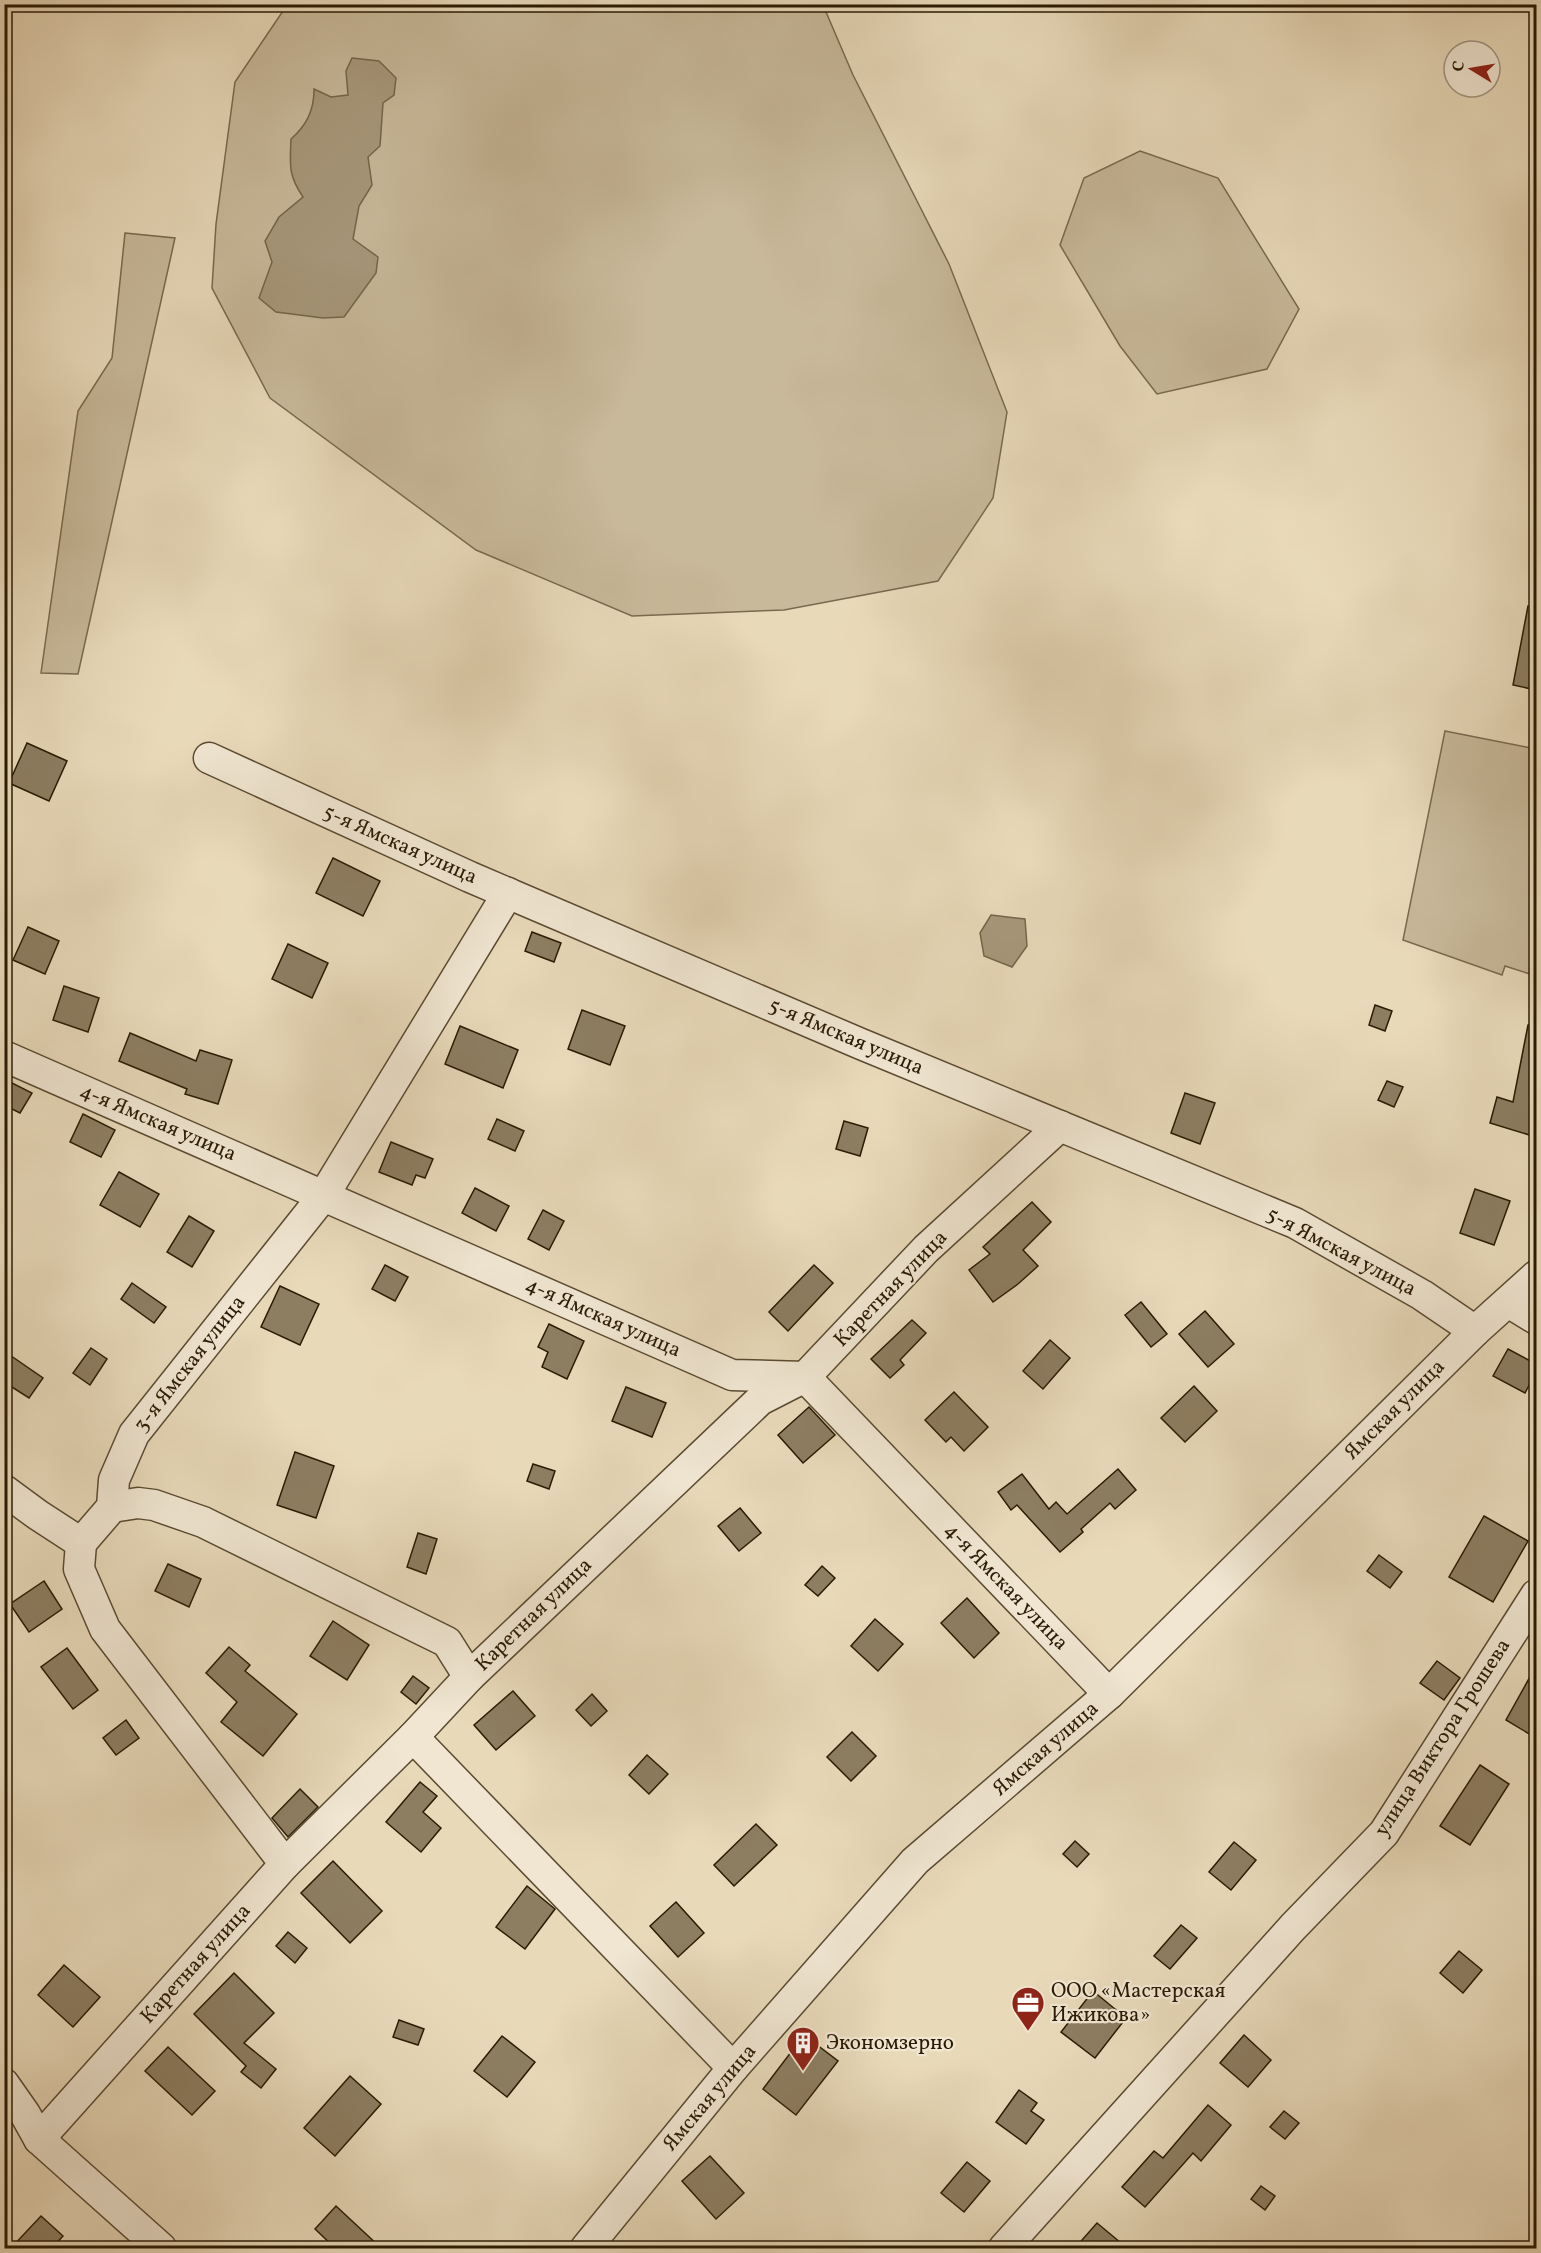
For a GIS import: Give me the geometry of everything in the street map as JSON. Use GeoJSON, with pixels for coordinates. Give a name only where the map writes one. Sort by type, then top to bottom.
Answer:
{"type":"FeatureCollection","features":[{"type":"Feature","properties":{"kind":"street","name":"5-я Ямская улица"},"geometry":{"type":"LineString","coordinates":[[209,758],[470,878],[861,1044],[1295,1222],[1422,1295],[1475,1331]]}},
{"type":"Feature","properties":{"kind":"street","name":"3-я Ямская улица"},"geometry":{"type":"LineString","coordinates":[[112,1507],[114,1480],[134,1434],[324,1195],[508,893]]}},
{"type":"Feature","properties":{"kind":"street","name":"4-я Ямская улица"},"geometry":{"type":"LineString","coordinates":[[4,1056],[732,1375],[806,1377],[1109,1695]]}},
{"type":"Feature","properties":{"kind":"street","name":"Каретная улица"},"geometry":{"type":"LineString","coordinates":[[39,2139],[285,1864],[413,1737],[469,1677],[760,1400],[806,1377],[926,1249],[1060,1126]]}},
{"type":"Feature","properties":{"kind":"street","name":"Ямская улица"},"geometry":{"type":"LineString","coordinates":[[586,2248],[734,2068],[915,1861],[1109,1695],[1475,1331],[1536,1276]]}},
{"type":"Feature","properties":{"kind":"street"},"geometry":{"type":"LineString","coordinates":[[1508,1302],[1536,1319]]}},
{"type":"Feature","properties":{"kind":"street"},"geometry":{"type":"LineString","coordinates":[[4,1490],[81,1543]]}},
{"type":"Feature","properties":{"kind":"street"},"geometry":{"type":"LineString","coordinates":[[285,1864],[105,1629],[79,1569],[81,1543],[112,1507],[138,1503],[154,1505],[203,1522],[447,1642],[469,1677]]}},
{"type":"Feature","properties":{"kind":"street","name":"улица Виктора Грошева"},"geometry":{"type":"LineString","coordinates":[[1004,2248],[1293,1927],[1384,1833],[1536,1595]]}},
{"type":"Feature","properties":{"kind":"street"},"geometry":{"type":"LineString","coordinates":[[413,1737],[734,2068]]}},
{"type":"Feature","properties":{"kind":"street"},"geometry":{"type":"LineString","coordinates":[[4,2084],[26,2114],[39,2139],[161,2248]]}},
{"type":"Feature","properties":{"kind":"shaded area"},"geometry":{"type":"Polygon","coordinates":[[[287,5],[823,5],[853,75],[949,264],[1007,412],[993,498],[938,581],[784,610],[632,616],[476,550],[270,398],[212,288],[216,224],[235,82],[287,5]]]}},
{"type":"Feature","properties":{"kind":"shaded area"},"geometry":{"type":"Polygon","coordinates":[[[352,58],[379,61],[396,78],[394,95],[383,103],[380,146],[368,157],[372,185],[359,206],[353,239],[378,257],[376,273],[344,317],[323,318],[276,312],[259,298],[272,262],[265,241],[279,217],[303,197],[291,170],[291,139],[308,117],[313,104],[314,89],[331,97],[348,95],[346,71],[352,58]]]}},
{"type":"Feature","properties":{"kind":"shaded area"},"geometry":{"type":"Polygon","coordinates":[[[1140,151],[1218,178],[1299,309],[1267,369],[1157,394],[1120,346],[1060,245],[1084,178],[1140,151]]]}},
{"type":"Feature","properties":{"kind":"shaded area"},"geometry":{"type":"Polygon","coordinates":[[[125,233],[175,238],[78,674],[41,673],[78,411],[112,358],[125,233]]]}},
{"type":"Feature","properties":{"kind":"shaded area"},"geometry":{"type":"Polygon","coordinates":[[[1445,731],[1536,749],[1536,976],[1505,966],[1502,975],[1403,940],[1445,731]]]}},
{"type":"Feature","properties":{"kind":"shaded area"},"geometry":{"type":"Polygon","coordinates":[[[991,915],[1025,919],[1027,946],[1012,967],[984,956],[980,933],[991,915]]]}},
{"type":"Feature","properties":{"kind":"building"},"geometry":{"type":"Polygon","coordinates":[[[1528,606],[1536,606],[1536,690],[1513,685],[1528,606]]]}},
{"type":"Feature","properties":{"kind":"building"},"geometry":{"type":"Polygon","coordinates":[[[27,743],[67,761],[49,801],[9,783],[27,743]]]}},
{"type":"Feature","properties":{"kind":"building"},"geometry":{"type":"Polygon","coordinates":[[[333,858],[380,881],[363,916],[316,893],[333,858]]]}},
{"type":"Feature","properties":{"kind":"building"},"geometry":{"type":"Polygon","coordinates":[[[28,927],[59,941],[45,974],[13,960],[28,927]]]}},
{"type":"Feature","properties":{"kind":"building"},"geometry":{"type":"Polygon","coordinates":[[[532,932],[561,943],[554,962],[525,951],[532,932]]]}},
{"type":"Feature","properties":{"kind":"building"},"geometry":{"type":"Polygon","coordinates":[[[288,944],[328,963],[312,998],[272,979],[288,944]]]}},
{"type":"Feature","properties":{"kind":"building"},"geometry":{"type":"Polygon","coordinates":[[[64,986],[99,998],[88,1032],[53,1020],[64,986]]]}},
{"type":"Feature","properties":{"kind":"building"},"geometry":{"type":"Polygon","coordinates":[[[1375,1005],[1392,1011],[1385,1031],[1369,1025],[1375,1005]]]}},
{"type":"Feature","properties":{"kind":"building"},"geometry":{"type":"Polygon","coordinates":[[[582,1010],[625,1026],[610,1065],[568,1049],[582,1010]]]}},
{"type":"Feature","properties":{"kind":"building"},"geometry":{"type":"Polygon","coordinates":[[[1528,1025],[1536,1025],[1536,1137],[1490,1123],[1497,1097],[1513,1102],[1528,1025]]]}},
{"type":"Feature","properties":{"kind":"building"},"geometry":{"type":"Polygon","coordinates":[[[460,1026],[518,1050],[503,1088],[445,1064],[460,1026]]]}},
{"type":"Feature","properties":{"kind":"building"},"geometry":{"type":"Polygon","coordinates":[[[130,1033],[196,1061],[200,1050],[232,1060],[218,1104],[185,1094],[187,1089],[119,1061],[130,1033]]]}},
{"type":"Feature","properties":{"kind":"building"},"geometry":{"type":"Polygon","coordinates":[[[4,1079],[32,1093],[20,1113],[4,1105],[4,1079]]]}},
{"type":"Feature","properties":{"kind":"building"},"geometry":{"type":"Polygon","coordinates":[[[1387,1081],[1403,1087],[1394,1107],[1378,1100],[1387,1081]]]}},
{"type":"Feature","properties":{"kind":"building"},"geometry":{"type":"Polygon","coordinates":[[[1185,1093],[1215,1103],[1200,1144],[1171,1133],[1185,1093]]]}},
{"type":"Feature","properties":{"kind":"building"},"geometry":{"type":"Polygon","coordinates":[[[83,1114],[115,1130],[101,1157],[70,1142],[83,1114]]]}},
{"type":"Feature","properties":{"kind":"building"},"geometry":{"type":"Polygon","coordinates":[[[497,1119],[524,1131],[515,1151],[488,1139],[497,1119]]]}},
{"type":"Feature","properties":{"kind":"building"},"geometry":{"type":"Polygon","coordinates":[[[844,1121],[868,1128],[860,1156],[836,1149],[844,1121]]]}},
{"type":"Feature","properties":{"kind":"building"},"geometry":{"type":"Polygon","coordinates":[[[391,1142],[433,1159],[425,1178],[416,1175],[412,1185],[379,1172],[391,1142]]]}},
{"type":"Feature","properties":{"kind":"building"},"geometry":{"type":"Polygon","coordinates":[[[119,1172],[159,1194],[140,1227],[100,1205],[119,1172]]]}},
{"type":"Feature","properties":{"kind":"building"},"geometry":{"type":"Polygon","coordinates":[[[475,1188],[509,1206],[496,1231],[462,1213],[475,1188]]]}},
{"type":"Feature","properties":{"kind":"building"},"geometry":{"type":"Polygon","coordinates":[[[1475,1189],[1510,1201],[1494,1245],[1460,1233],[1475,1189]]]}},
{"type":"Feature","properties":{"kind":"building"},"geometry":{"type":"Polygon","coordinates":[[[1032,1202],[1051,1222],[1023,1250],[1038,1266],[993,1302],[969,1270],[990,1254],[983,1247],[1032,1202]]]}},
{"type":"Feature","properties":{"kind":"building"},"geometry":{"type":"Polygon","coordinates":[[[543,1210],[564,1221],[549,1250],[528,1239],[543,1210]]]}},
{"type":"Feature","properties":{"kind":"building"},"geometry":{"type":"Polygon","coordinates":[[[189,1216],[214,1231],[192,1267],[167,1252],[189,1216]]]}},
{"type":"Feature","properties":{"kind":"building"},"geometry":{"type":"Polygon","coordinates":[[[385,1265],[408,1277],[395,1301],[372,1289],[385,1265]]]}},
{"type":"Feature","properties":{"kind":"building"},"geometry":{"type":"Polygon","coordinates":[[[814,1265],[833,1283],[788,1331],[769,1312],[814,1265]]]}},
{"type":"Feature","properties":{"kind":"building"},"geometry":{"type":"Polygon","coordinates":[[[132,1283],[166,1307],[154,1323],[121,1299],[132,1283]]]}},
{"type":"Feature","properties":{"kind":"building"},"geometry":{"type":"Polygon","coordinates":[[[280,1286],[319,1304],[300,1345],[261,1327],[280,1286]]]}},
{"type":"Feature","properties":{"kind":"building"},"geometry":{"type":"Polygon","coordinates":[[[1141,1302],[1167,1334],[1151,1347],[1125,1315],[1141,1302]]]}},
{"type":"Feature","properties":{"kind":"building"},"geometry":{"type":"Polygon","coordinates":[[[1205,1311],[1234,1344],[1208,1367],[1179,1334],[1205,1311]]]}},
{"type":"Feature","properties":{"kind":"building"},"geometry":{"type":"Polygon","coordinates":[[[912,1320],[926,1333],[900,1360],[904,1365],[890,1378],[871,1359],[912,1320]]]}},
{"type":"Feature","properties":{"kind":"building"},"geometry":{"type":"Polygon","coordinates":[[[549,1324],[584,1341],[567,1379],[542,1367],[548,1352],[538,1347],[549,1324]]]}},
{"type":"Feature","properties":{"kind":"building"},"geometry":{"type":"Polygon","coordinates":[[[1050,1340],[1070,1358],[1043,1389],[1023,1371],[1050,1340]]]}},
{"type":"Feature","properties":{"kind":"building"},"geometry":{"type":"Polygon","coordinates":[[[91,1348],[107,1359],[90,1385],[73,1373],[91,1348]]]}},
{"type":"Feature","properties":{"kind":"building"},"geometry":{"type":"Polygon","coordinates":[[[1508,1349],[1536,1364],[1536,1372],[1525,1393],[1493,1376],[1508,1349]]]}},
{"type":"Feature","properties":{"kind":"building"},"geometry":{"type":"Polygon","coordinates":[[[4,1351],[43,1378],[29,1398],[4,1382],[4,1351]]]}},
{"type":"Feature","properties":{"kind":"building"},"geometry":{"type":"Polygon","coordinates":[[[1194,1386],[1217,1411],[1185,1442],[1161,1418],[1194,1386]]]}},
{"type":"Feature","properties":{"kind":"building"},"geometry":{"type":"Polygon","coordinates":[[[626,1387],[666,1403],[652,1437],[612,1421],[626,1387]]]}},
{"type":"Feature","properties":{"kind":"building"},"geometry":{"type":"Polygon","coordinates":[[[954,1392],[988,1427],[964,1451],[951,1437],[946,1442],[925,1420],[954,1392]]]}},
{"type":"Feature","properties":{"kind":"building"},"geometry":{"type":"Polygon","coordinates":[[[809,1407],[835,1435],[803,1463],[778,1435],[809,1407]]]}},
{"type":"Feature","properties":{"kind":"building"},"geometry":{"type":"Polygon","coordinates":[[[295,1452],[334,1466],[316,1518],[277,1505],[295,1452]]]}},
{"type":"Feature","properties":{"kind":"building"},"geometry":{"type":"Polygon","coordinates":[[[533,1464],[555,1471],[549,1489],[527,1481],[533,1464]]]}},
{"type":"Feature","properties":{"kind":"building"},"geometry":{"type":"Polygon","coordinates":[[[1118,1469],[1136,1490],[1115,1509],[1110,1503],[1081,1529],[1083,1532],[1060,1552],[1017,1505],[1011,1510],[998,1492],[1022,1474],[1049,1509],[1056,1502],[1067,1514],[1118,1469]]]}},
{"type":"Feature","properties":{"kind":"building"},"geometry":{"type":"Polygon","coordinates":[[[740,1508],[761,1533],[739,1551],[718,1526],[740,1508]]]}},
{"type":"Feature","properties":{"kind":"building"},"geometry":{"type":"Polygon","coordinates":[[[1484,1516],[1528,1541],[1493,1602],[1449,1577],[1484,1516]]]}},
{"type":"Feature","properties":{"kind":"building"},"geometry":{"type":"Polygon","coordinates":[[[418,1533],[437,1539],[426,1574],[407,1567],[418,1533]]]}},
{"type":"Feature","properties":{"kind":"building"},"geometry":{"type":"Polygon","coordinates":[[[1379,1555],[1402,1572],[1390,1588],[1367,1571],[1379,1555]]]}},
{"type":"Feature","properties":{"kind":"building"},"geometry":{"type":"Polygon","coordinates":[[[168,1564],[201,1579],[189,1607],[155,1591],[168,1564]]]}},
{"type":"Feature","properties":{"kind":"building"},"geometry":{"type":"Polygon","coordinates":[[[822,1566],[835,1578],[818,1596],[805,1585],[822,1566]]]}},
{"type":"Feature","properties":{"kind":"building"},"geometry":{"type":"Polygon","coordinates":[[[44,1581],[62,1609],[29,1632],[10,1604],[44,1581]]]}},
{"type":"Feature","properties":{"kind":"building"},"geometry":{"type":"Polygon","coordinates":[[[967,1598],[999,1633],[974,1658],[941,1623],[967,1598]]]}},
{"type":"Feature","properties":{"kind":"building"},"geometry":{"type":"Polygon","coordinates":[[[875,1619],[903,1644],[878,1671],[851,1646],[875,1619]]]}},
{"type":"Feature","properties":{"kind":"building"},"geometry":{"type":"Polygon","coordinates":[[[333,1621],[369,1645],[347,1680],[310,1656],[333,1621]]]}},
{"type":"Feature","properties":{"kind":"building"},"geometry":{"type":"Polygon","coordinates":[[[229,1647],[250,1665],[245,1671],[297,1714],[263,1756],[221,1722],[237,1702],[206,1673],[229,1647]]]}},
{"type":"Feature","properties":{"kind":"building"},"geometry":{"type":"Polygon","coordinates":[[[67,1648],[98,1690],[73,1709],[41,1667],[67,1648]]]}},
{"type":"Feature","properties":{"kind":"building"},"geometry":{"type":"Polygon","coordinates":[[[1437,1661],[1460,1678],[1444,1700],[1420,1683],[1437,1661]]]}},
{"type":"Feature","properties":{"kind":"building"},"geometry":{"type":"Polygon","coordinates":[[[1536,1666],[1536,1738],[1506,1720],[1536,1666]]]}},
{"type":"Feature","properties":{"kind":"building"},"geometry":{"type":"Polygon","coordinates":[[[413,1676],[429,1688],[416,1704],[401,1692],[413,1676]]]}},
{"type":"Feature","properties":{"kind":"building"},"geometry":{"type":"Polygon","coordinates":[[[513,1691],[535,1716],[496,1750],[474,1725],[513,1691]]]}},
{"type":"Feature","properties":{"kind":"building"},"geometry":{"type":"Polygon","coordinates":[[[592,1694],[607,1711],[591,1726],[576,1710],[592,1694]]]}},
{"type":"Feature","properties":{"kind":"building"},"geometry":{"type":"Polygon","coordinates":[[[126,1720],[139,1738],[116,1755],[103,1738],[126,1720]]]}},
{"type":"Feature","properties":{"kind":"building"},"geometry":{"type":"Polygon","coordinates":[[[852,1732],[876,1756],[851,1781],[827,1757],[852,1732]]]}},
{"type":"Feature","properties":{"kind":"building"},"geometry":{"type":"Polygon","coordinates":[[[647,1755],[668,1774],[649,1794],[629,1775],[647,1755]]]}},
{"type":"Feature","properties":{"kind":"building"},"geometry":{"type":"Polygon","coordinates":[[[1480,1765],[1509,1784],[1470,1845],[1440,1826],[1480,1765]]]}},
{"type":"Feature","properties":{"kind":"building"},"geometry":{"type":"Polygon","coordinates":[[[420,1782],[437,1796],[423,1812],[441,1828],[421,1852],[386,1822],[420,1782]]]}},
{"type":"Feature","properties":{"kind":"building"},"geometry":{"type":"Polygon","coordinates":[[[300,1789],[318,1807],[288,1837],[272,1818],[300,1789]]]}},
{"type":"Feature","properties":{"kind":"building"},"geometry":{"type":"Polygon","coordinates":[[[756,1824],[777,1845],[734,1886],[714,1865],[756,1824]]]}},
{"type":"Feature","properties":{"kind":"building"},"geometry":{"type":"Polygon","coordinates":[[[1075,1841],[1089,1854],[1077,1867],[1063,1854],[1075,1841]]]}},
{"type":"Feature","properties":{"kind":"building"},"geometry":{"type":"Polygon","coordinates":[[[1234,1842],[1256,1860],[1231,1890],[1209,1872],[1234,1842]]]}},
{"type":"Feature","properties":{"kind":"building"},"geometry":{"type":"Polygon","coordinates":[[[333,1861],[382,1911],[350,1943],[301,1893],[333,1861]]]}},
{"type":"Feature","properties":{"kind":"building"},"geometry":{"type":"Polygon","coordinates":[[[527,1886],[555,1909],[525,1949],[496,1927],[527,1886]]]}},
{"type":"Feature","properties":{"kind":"building"},"geometry":{"type":"Polygon","coordinates":[[[676,1902],[704,1933],[678,1957],[650,1926],[676,1902]]]}},
{"type":"Feature","properties":{"kind":"building"},"geometry":{"type":"Polygon","coordinates":[[[1181,1925],[1197,1938],[1170,1969],[1154,1956],[1181,1925]]]}},
{"type":"Feature","properties":{"kind":"building"},"geometry":{"type":"Polygon","coordinates":[[[288,1932],[307,1948],[295,1963],[276,1946],[288,1932]]]}},
{"type":"Feature","properties":{"kind":"building"},"geometry":{"type":"Polygon","coordinates":[[[1459,1951],[1482,1970],[1463,1993],[1440,1973],[1459,1951]]]}},
{"type":"Feature","properties":{"kind":"building"},"geometry":{"type":"Polygon","coordinates":[[[64,1965],[100,1997],[73,2027],[38,1995],[64,1965]]]}},
{"type":"Feature","properties":{"kind":"building"},"geometry":{"type":"Polygon","coordinates":[[[234,1973],[274,2013],[244,2043],[276,2069],[261,2088],[241,2072],[246,2066],[194,2014],[234,1973]]]}},
{"type":"Feature","properties":{"kind":"building"},"geometry":{"type":"Polygon","coordinates":[[[1093,1991],[1126,2018],[1095,2058],[1061,2032],[1093,1991]]]}},
{"type":"Feature","properties":{"kind":"building"},"geometry":{"type":"Polygon","coordinates":[[[399,2020],[424,2029],[418,2045],[393,2037],[399,2020]]]}},
{"type":"Feature","properties":{"kind":"building","name":"Экономзерно"},"geometry":{"type":"Polygon","coordinates":[[[804,2035],[838,2061],[796,2115],[763,2089],[804,2035]]]}},
{"type":"Feature","properties":{"kind":"building"},"geometry":{"type":"Polygon","coordinates":[[[1244,2035],[1271,2060],[1248,2087],[1220,2063],[1244,2035]]]}},
{"type":"Feature","properties":{"kind":"building"},"geometry":{"type":"Polygon","coordinates":[[[502,2036],[535,2062],[507,2097],[474,2071],[502,2036]]]}},
{"type":"Feature","properties":{"kind":"building"},"geometry":{"type":"Polygon","coordinates":[[[168,2047],[215,2091],[192,2115],[145,2071],[168,2047]]]}},
{"type":"Feature","properties":{"kind":"building"},"geometry":{"type":"Polygon","coordinates":[[[350,2076],[381,2104],[335,2156],[304,2128],[350,2076]]]}},
{"type":"Feature","properties":{"kind":"building"},"geometry":{"type":"Polygon","coordinates":[[[1019,2090],[1037,2103],[1031,2111],[1044,2120],[1026,2144],[996,2122],[1019,2090]]]}},
{"type":"Feature","properties":{"kind":"building"},"geometry":{"type":"Polygon","coordinates":[[[1208,2105],[1231,2125],[1201,2161],[1193,2153],[1145,2207],[1122,2187],[1154,2151],[1163,2158],[1208,2105]]]}},
{"type":"Feature","properties":{"kind":"building"},"geometry":{"type":"Polygon","coordinates":[[[1284,2111],[1299,2123],[1285,2139],[1270,2127],[1284,2111]]]}},
{"type":"Feature","properties":{"kind":"building"},"geometry":{"type":"Polygon","coordinates":[[[710,2156],[744,2193],[716,2219],[682,2181],[710,2156]]]}},
{"type":"Feature","properties":{"kind":"building"},"geometry":{"type":"Polygon","coordinates":[[[967,2162],[990,2181],[964,2212],[941,2193],[967,2162]]]}},
{"type":"Feature","properties":{"kind":"building"},"geometry":{"type":"Polygon","coordinates":[[[1261,2186],[1275,2196],[1265,2210],[1251,2199],[1261,2186]]]}},
{"type":"Feature","properties":{"kind":"building"},"geometry":{"type":"Polygon","coordinates":[[[336,2206],[381,2248],[335,2248],[315,2229],[336,2206]]]}},
{"type":"Feature","properties":{"kind":"building"},"geometry":{"type":"Polygon","coordinates":[[[41,2216],[63,2236],[52,2248],[11,2248],[41,2216]]]}},
{"type":"Feature","properties":{"kind":"building"},"geometry":{"type":"Polygon","coordinates":[[[1097,2223],[1127,2248],[1075,2248],[1097,2223]]]}},
{"type":"Feature","properties":{"kind":"place","name":"ООО «Мастерская Ижикова»"},"geometry":{"type":"Point","coordinates":[1028,2032]}},
{"type":"Feature","properties":{"kind":"place","name":"Экономзерно"},"geometry":{"type":"Point","coordinates":[803,2072]}}]}
